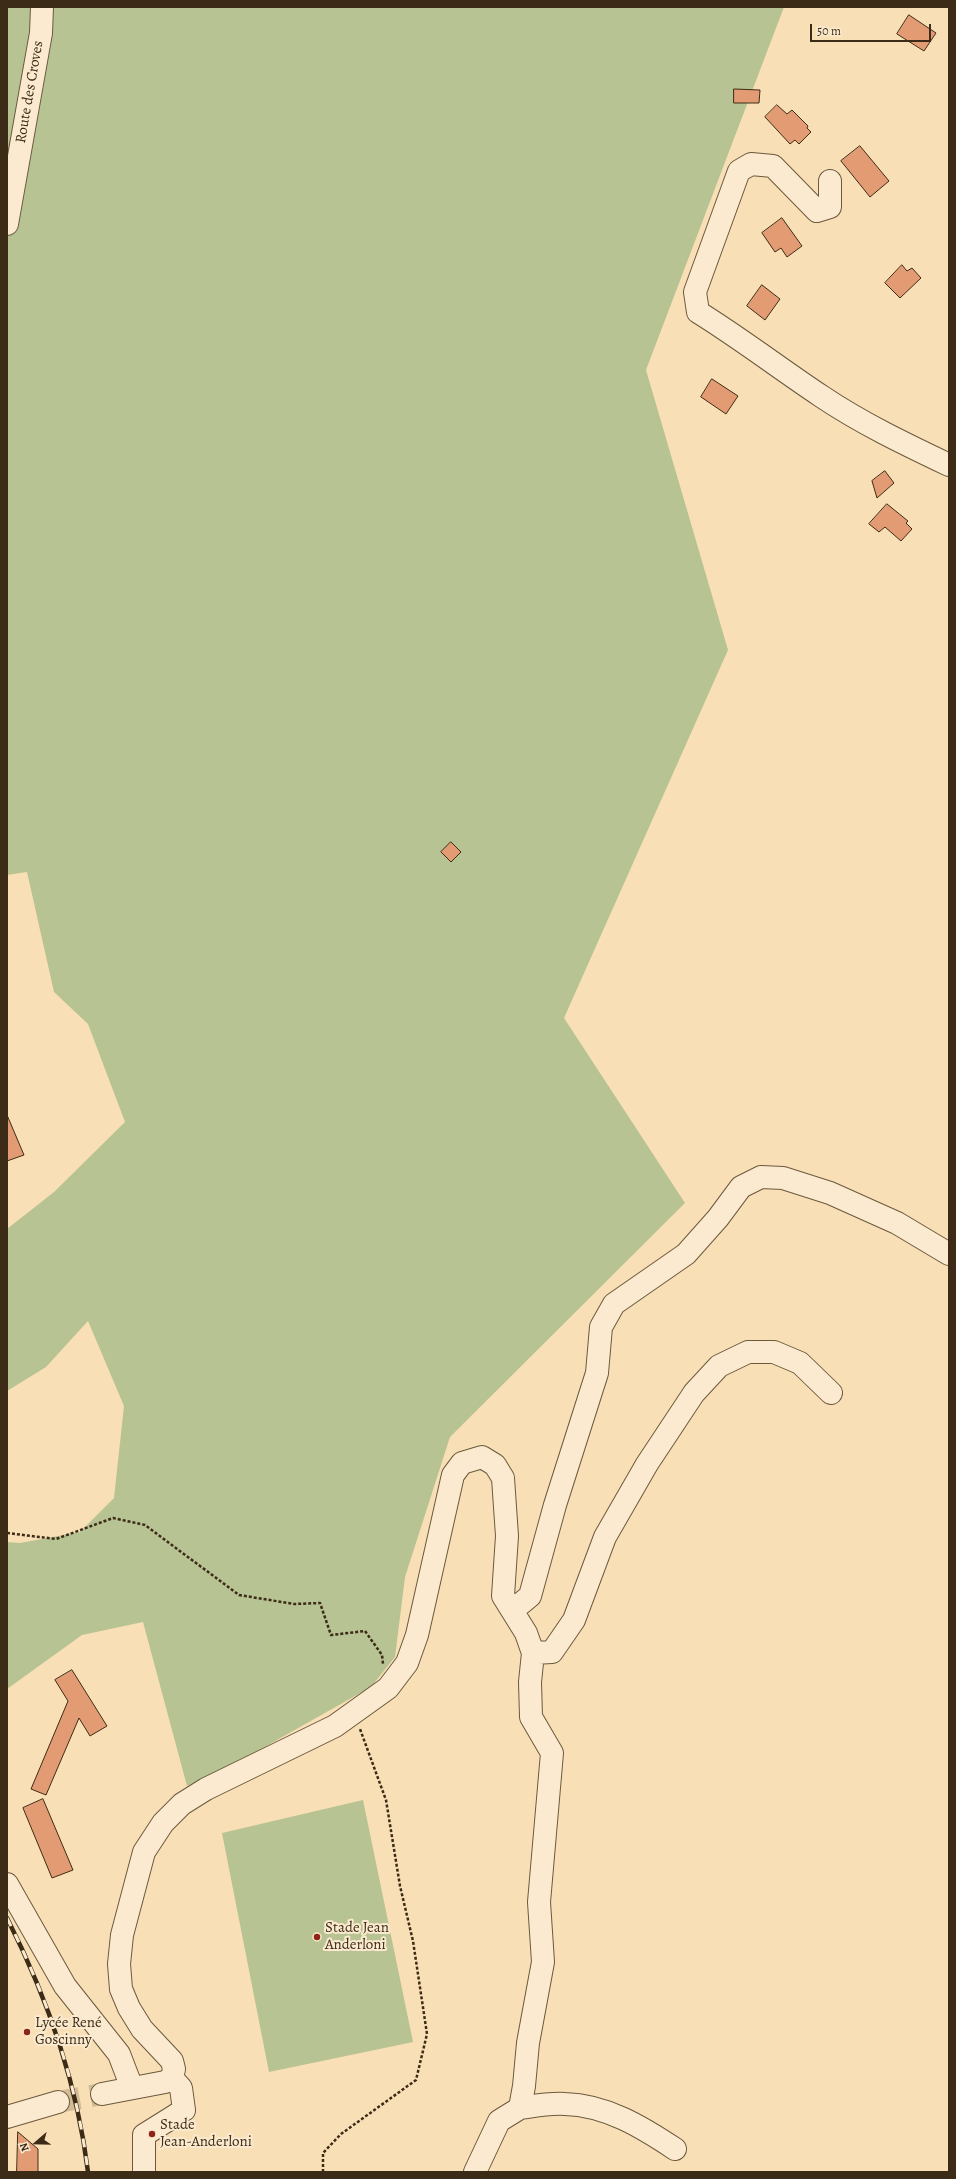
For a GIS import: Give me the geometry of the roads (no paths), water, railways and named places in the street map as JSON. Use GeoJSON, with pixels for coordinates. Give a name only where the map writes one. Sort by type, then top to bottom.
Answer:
{"type":"FeatureCollection","features":[{"type":"Feature","properties":{"kind":"street","name":"Route des Croves"},"geometry":{"type":"LineString","coordinates":[[7,224],[41,33],[42,7]]}},
{"type":"Feature","properties":{"kind":"street"},"geometry":{"type":"LineString","coordinates":[[830,181],[830,207],[817,211],[773,166],[751,164],[740,170],[695,292],[698,312],[730,332],[822,396],[892,438],[949,465]]}},
{"type":"Feature","properties":{"kind":"street"},"geometry":{"type":"LineString","coordinates":[[513,1610],[530,1596],[553,1512],[597,1373],[601,1327],[614,1304],[686,1254],[718,1218],[741,1187],[761,1177],[783,1178],[830,1193],[897,1223],[949,1254]]}},
{"type":"Feature","properties":{"kind":"street"},"geometry":{"type":"LineString","coordinates":[[533,1653],[552,1652],[574,1620],[605,1537],[647,1464],[694,1393],[719,1366],[748,1352],[774,1352],[800,1363],[831,1393]]}},
{"type":"Feature","properties":{"kind":"street"},"geometry":{"type":"LineString","coordinates":[[102,2094],[165,2082],[172,2078],[174,2070],[172,2061],[142,2029],[129,2008],[121,1989],[119,1964],[122,1934],[144,1852],[163,1823],[182,1804],[206,1789],[335,1726],[384,1691],[407,1663],[417,1635],[453,1475],[462,1463],[482,1457],[495,1465],[503,1478],[507,1536],[503,1596],[526,1633],[533,1653],[530,1682],[532,1717],[552,1753],[539,1902],[543,1962],[528,2043],[524,2086],[520,2108]]}},
{"type":"Feature","properties":{"kind":"street"},"geometry":{"type":"LineString","coordinates":[[7,1884],[65,1986],[119,2054],[132,2088]]}},
{"type":"Feature","properties":{"kind":"street"},"geometry":{"type":"LineString","coordinates":[[144,2172],[144,2135],[184,2110],[181,2088],[172,2078]]}},
{"type":"Feature","properties":{"kind":"street"},"geometry":{"type":"LineString","coordinates":[[7,2117],[58,2102]]}},
{"type":"Feature","properties":{"kind":"street"},"geometry":{"type":"LineString","coordinates":[[475,2172],[499,2121],[520,2108],[566,2104],[605,2111],[641,2126],[675,2149]]}},
{"type":"Feature","properties":{"kind":"tunnel"},"geometry":{"type":"LineString","coordinates":[[58,2102],[102,2094]]}},
{"type":"Feature","properties":{"kind":"railway"},"geometry":{"type":"LineString","coordinates":[[7,1918],[22,1948],[48,2010],[59,2042],[76,2106],[88,2172]]}},
{"type":"Feature","properties":{"kind":"place","name":"Stade Jean Anderloni"},"geometry":{"type":"Point","coordinates":[317,1937]}},
{"type":"Feature","properties":{"kind":"place","name":"Lycée René Goscinny"},"geometry":{"type":"Point","coordinates":[27,2032]}},
{"type":"Feature","properties":{"kind":"place","name":"Stade Jean-Anderloni"},"geometry":{"type":"Point","coordinates":[152,2134]}}]}
